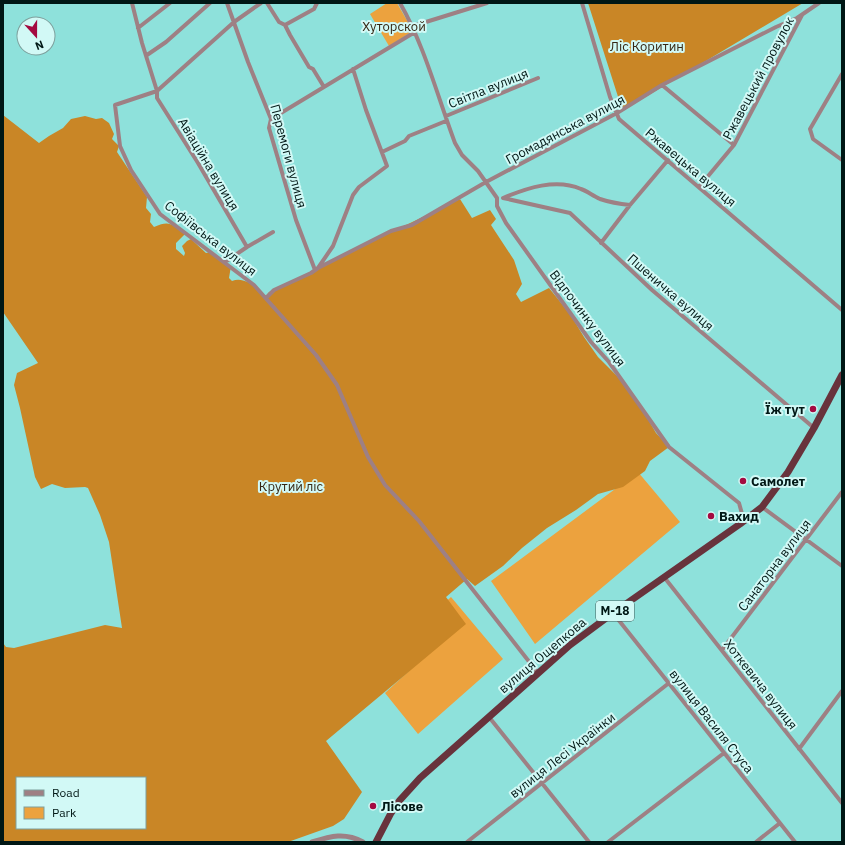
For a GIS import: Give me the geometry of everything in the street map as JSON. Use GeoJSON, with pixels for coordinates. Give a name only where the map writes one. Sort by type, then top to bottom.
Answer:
{"type":"FeatureCollection","features":[{"type":"Feature","properties":{"kind":"highway","name":"вулиця Ощепкова"},"geometry":{"type":"LineString","coordinates":[[376,842],[391,813],[400,800],[420,778],[538,673],[613,613],[744,521],[762,506],[788,472],[814,428],[842,375]]}},
{"type":"Feature","properties":{"kind":"street","name":"Авіаційна вулиця"},"geometry":{"type":"LineString","coordinates":[[132,3],[157,91],[157,98],[198,163],[247,247]]}},
{"type":"Feature","properties":{"kind":"street"},"geometry":{"type":"LineString","coordinates":[[138,28],[170,3]]}},
{"type":"Feature","properties":{"kind":"street"},"geometry":{"type":"LineString","coordinates":[[147,55],[166,42],[210,3]]}},
{"type":"Feature","properties":{"kind":"street","name":"Перемоги вулиця"},"geometry":{"type":"LineString","coordinates":[[228,3],[248,62],[272,119],[269,128],[296,220],[316,269]]}},
{"type":"Feature","properties":{"kind":"street"},"geometry":{"type":"LineString","coordinates":[[157,91],[234,22],[261,3]]}},
{"type":"Feature","properties":{"kind":"street"},"geometry":{"type":"LineString","coordinates":[[267,3],[279,22],[285,25],[309,67],[313,69],[324,87]]}},
{"type":"Feature","properties":{"kind":"street"},"geometry":{"type":"LineString","coordinates":[[285,25],[314,9],[317,3]]}},
{"type":"Feature","properties":{"kind":"street"},"geometry":{"type":"LineString","coordinates":[[400,3],[413,26],[454,143],[462,155],[478,171],[497,198],[503,198],[536,187],[565,185],[580,188],[599,199],[630,205]]}},
{"type":"Feature","properties":{"kind":"street"},"geometry":{"type":"LineString","coordinates":[[413,26],[487,3]]}},
{"type":"Feature","properties":{"kind":"street","name":"Ржавецька вулиця"},"geometry":{"type":"LineString","coordinates":[[582,3],[610,96],[619,119],[842,310]]}},
{"type":"Feature","properties":{"kind":"street","name":"Громадянська вулиця"},"geometry":{"type":"LineString","coordinates":[[316,269],[391,231],[412,225],[486,182],[617,114],[662,85],[803,14],[819,3]]}},
{"type":"Feature","properties":{"kind":"street","name":"Ржавецький провулок"},"geometry":{"type":"LineString","coordinates":[[699,187],[734,145],[803,14]]}},
{"type":"Feature","properties":{"kind":"street"},"geometry":{"type":"LineString","coordinates":[[272,119],[415,32]]}},
{"type":"Feature","properties":{"kind":"street"},"geometry":{"type":"LineString","coordinates":[[266,298],[274,290],[316,269],[333,246],[353,195],[359,187],[387,166],[366,110],[353,69]]}},
{"type":"Feature","properties":{"kind":"street"},"geometry":{"type":"LineString","coordinates":[[842,74],[810,129],[813,139],[842,160]]}},
{"type":"Feature","properties":{"kind":"street","name":"Світла вулиця"},"geometry":{"type":"LineString","coordinates":[[382,152],[446,118],[538,78]]}},
{"type":"Feature","properties":{"kind":"street"},"geometry":{"type":"LineString","coordinates":[[662,85],[734,145]]}},
{"type":"Feature","properties":{"kind":"street","name":"Софіївська вулиця"},"geometry":{"type":"LineString","coordinates":[[157,91],[115,105],[120,146],[130,170],[160,214],[254,285],[316,356],[337,385],[368,457],[385,485],[419,521],[538,673]]}},
{"type":"Feature","properties":{"kind":"street"},"geometry":{"type":"LineString","coordinates":[[601,242],[668,160]]}},
{"type":"Feature","properties":{"kind":"street","name":"Відпочинку вулиця"},"geometry":{"type":"LineString","coordinates":[[497,198],[497,206],[506,223],[591,342],[609,362],[669,448],[739,503],[744,521]]}},
{"type":"Feature","properties":{"kind":"street","name":"Пшеничка вулиця"},"geometry":{"type":"LineString","coordinates":[[503,198],[570,213],[652,290],[814,428]]}},
{"type":"Feature","properties":{"kind":"street"},"geometry":{"type":"LineString","coordinates":[[225,262],[273,232]]}},
{"type":"Feature","properties":{"kind":"street","name":"Санаторна вулиця"},"geometry":{"type":"LineString","coordinates":[[722,650],[842,492]]}},
{"type":"Feature","properties":{"kind":"street"},"geometry":{"type":"LineString","coordinates":[[762,506],[842,566]]}},
{"type":"Feature","properties":{"kind":"street","name":"Хоткевича вулиця"},"geometry":{"type":"LineString","coordinates":[[664,576],[842,803]]}},
{"type":"Feature","properties":{"kind":"street","name":"вулиця Василя Стуса"},"geometry":{"type":"LineString","coordinates":[[613,613],[795,842]]}},
{"type":"Feature","properties":{"kind":"street","name":"вулиця Лесі Українки"},"geometry":{"type":"LineString","coordinates":[[467,842],[669,683]]}},
{"type":"Feature","properties":{"kind":"street"},"geometry":{"type":"LineString","coordinates":[[799,749],[842,691]]}},
{"type":"Feature","properties":{"kind":"street"},"geometry":{"type":"LineString","coordinates":[[489,717],[589,842]]}},
{"type":"Feature","properties":{"kind":"street"},"geometry":{"type":"LineString","coordinates":[[608,842],[724,753]]}},
{"type":"Feature","properties":{"kind":"street"},"geometry":{"type":"LineString","coordinates":[[756,842],[780,823]]}},
{"type":"Feature","properties":{"kind":"street"},"geometry":{"type":"LineString","coordinates":[[312,842],[331,836],[346,835],[363,842]]}},
{"type":"Feature","properties":{"kind":"green space","name":"Хуторской"},"geometry":{"type":"Polygon","coordinates":[[[387,3],[397,3],[413,31],[389,46],[370,14],[387,3]]]}},
{"type":"Feature","properties":{"kind":"green space","name":"Ліс Коритин"},"geometry":{"type":"Polygon","coordinates":[[[588,3],[803,3],[627,108],[621,106],[588,3]]]}},
{"type":"Feature","properties":{"kind":"green space","name":"Крутий ліс"},"geometry":{"type":"Polygon","coordinates":[[[3,115],[39,143],[63,128],[71,119],[85,116],[96,119],[102,118],[109,123],[114,134],[112,139],[119,146],[117,152],[147,197],[146,208],[151,214],[150,222],[154,227],[170,224],[185,234],[176,243],[176,249],[184,256],[185,253],[182,246],[191,239],[206,253],[211,252],[231,266],[229,278],[232,281],[246,281],[265,297],[269,292],[312,274],[323,265],[460,199],[472,218],[490,210],[496,219],[491,225],[514,260],[522,284],[516,294],[521,302],[549,288],[570,314],[598,357],[618,377],[645,414],[656,433],[669,447],[650,461],[645,471],[623,487],[598,494],[547,528],[522,548],[503,566],[475,586],[467,579],[446,597],[466,624],[326,741],[362,792],[344,819],[333,826],[288,842],[3,842],[3,643],[6,647],[14,648],[105,625],[122,628],[109,542],[100,515],[88,488],[65,488],[52,484],[41,489],[35,477],[14,385],[17,373],[38,363],[3,312],[3,115]]]}},
{"type":"Feature","properties":{"kind":"green space"},"geometry":{"type":"Polygon","coordinates":[[[638,472],[680,522],[535,644],[491,581],[638,472]]]}},
{"type":"Feature","properties":{"kind":"green space"},"geometry":{"type":"Polygon","coordinates":[[[451,597],[503,659],[418,734],[385,693],[422,659],[413,632],[451,597]]]}},
{"type":"Feature","properties":{"kind":"place","name":"Їж тут"},"geometry":{"type":"Point","coordinates":[813,409]}},
{"type":"Feature","properties":{"kind":"place","name":"Самолет"},"geometry":{"type":"Point","coordinates":[743,481]}},
{"type":"Feature","properties":{"kind":"place","name":"Вахид"},"geometry":{"type":"Point","coordinates":[711,516]}},
{"type":"Feature","properties":{"kind":"place","name":"Лісове"},"geometry":{"type":"Point","coordinates":[373,806]}}]}
